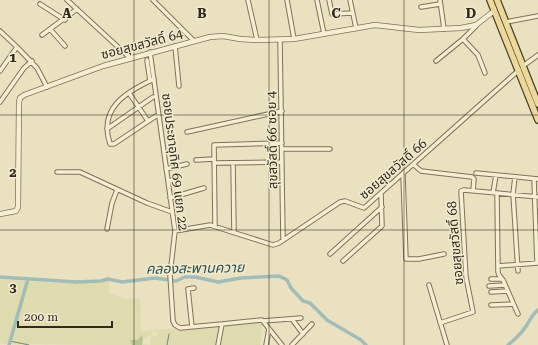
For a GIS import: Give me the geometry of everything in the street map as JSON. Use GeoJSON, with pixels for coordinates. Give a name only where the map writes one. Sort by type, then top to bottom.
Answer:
{"type":"FeatureCollection","features":[{"type":"Feature","properties":{"kind":"main road"},"geometry":{"type":"LineString","coordinates":[[490,0],[538,104]]}},
{"type":"Feature","properties":{"kind":"main road"},"geometry":{"type":"LineString","coordinates":[[497,0],[522,68],[538,120]]}},
{"type":"Feature","properties":{"kind":"street"},"geometry":{"type":"LineString","coordinates":[[67,0],[130,58]]}},
{"type":"Feature","properties":{"kind":"street"},"geometry":{"type":"LineString","coordinates":[[153,0],[194,41]]}},
{"type":"Feature","properties":{"kind":"street"},"geometry":{"type":"LineString","coordinates":[[248,0],[257,40]]}},
{"type":"Feature","properties":{"kind":"street"},"geometry":{"type":"LineString","coordinates":[[288,0],[294,39]]}},
{"type":"Feature","properties":{"kind":"street"},"geometry":{"type":"LineString","coordinates":[[317,0],[324,34]]}},
{"type":"Feature","properties":{"kind":"street"},"geometry":{"type":"LineString","coordinates":[[329,0],[332,14],[353,13]]}},
{"type":"Feature","properties":{"kind":"street"},"geometry":{"type":"LineString","coordinates":[[350,0],[356,28]]}},
{"type":"Feature","properties":{"kind":"street"},"geometry":{"type":"LineString","coordinates":[[421,7],[440,2],[444,29]]}},
{"type":"Feature","properties":{"kind":"street"},"geometry":{"type":"LineString","coordinates":[[40,4],[65,20]]}},
{"type":"Feature","properties":{"kind":"street"},"geometry":{"type":"LineString","coordinates":[[42,35],[65,20],[77,9]]}},
{"type":"Feature","properties":{"kind":"street","name":"ซอยสุขสวัสดิ์ 64"},"geometry":{"type":"LineString","coordinates":[[0,214],[16,211],[18,207],[20,98],[24,95],[103,66],[150,52],[210,37],[223,36],[257,40],[294,39],[375,25],[419,30],[461,28],[476,25],[494,11]]}},
{"type":"Feature","properties":{"kind":"street"},"geometry":{"type":"LineString","coordinates":[[506,22],[538,16]]}},
{"type":"Feature","properties":{"kind":"street"},"geometry":{"type":"LineString","coordinates":[[436,61],[463,39],[476,25]]}},
{"type":"Feature","properties":{"kind":"street"},"geometry":{"type":"LineString","coordinates":[[50,29],[65,46]]}},
{"type":"Feature","properties":{"kind":"street"},"geometry":{"type":"LineString","coordinates":[[0,31],[32,61],[47,87]]}},
{"type":"Feature","properties":{"kind":"street"},"geometry":{"type":"LineString","coordinates":[[463,39],[478,55],[485,73]]}},
{"type":"Feature","properties":{"kind":"street","name":"สุขสวัสดิ์ 66 ซอย 4"},"geometry":{"type":"LineString","coordinates":[[280,40],[283,240]]}},
{"type":"Feature","properties":{"kind":"street"},"geometry":{"type":"LineString","coordinates":[[175,46],[179,86]]}},
{"type":"Feature","properties":{"kind":"street"},"geometry":{"type":"LineString","coordinates":[[0,71],[17,47]]}},
{"type":"Feature","properties":{"kind":"street","name":"ซอยประชาอุทิศ 69 แยก 22"},"geometry":{"type":"LineString","coordinates":[[150,52],[152,80],[175,231],[170,275],[174,324],[180,328],[260,320],[301,318]]}},
{"type":"Feature","properties":{"kind":"street","name":"ซอยสุขสวัสดิ์ 66"},"geometry":{"type":"LineString","coordinates":[[175,231],[204,225],[214,226],[273,245],[340,202],[345,202],[364,208],[538,55]]}},
{"type":"Feature","properties":{"kind":"street"},"geometry":{"type":"LineString","coordinates":[[148,60],[152,80],[129,93],[117,102],[110,112],[107,129],[110,144],[112,145],[156,116]]}},
{"type":"Feature","properties":{"kind":"street"},"geometry":{"type":"LineString","coordinates":[[0,102],[24,68],[32,61]]}},
{"type":"Feature","properties":{"kind":"street"},"geometry":{"type":"LineString","coordinates":[[129,93],[148,121]]}},
{"type":"Feature","properties":{"kind":"street"},"geometry":{"type":"LineString","coordinates":[[107,129],[153,97]]}},
{"type":"Feature","properties":{"kind":"street"},"geometry":{"type":"LineString","coordinates":[[187,132],[282,111]]}},
{"type":"Feature","properties":{"kind":"street"},"geometry":{"type":"LineString","coordinates":[[214,226],[214,147],[216,144],[282,143]]}},
{"type":"Feature","properties":{"kind":"street"},"geometry":{"type":"LineString","coordinates":[[282,150],[330,149]]}},
{"type":"Feature","properties":{"kind":"street"},"geometry":{"type":"LineString","coordinates":[[196,160],[233,163],[282,162]]}},
{"type":"Feature","properties":{"kind":"street"},"geometry":{"type":"LineString","coordinates":[[233,163],[234,232]]}},
{"type":"Feature","properties":{"kind":"street"},"geometry":{"type":"LineString","coordinates":[[166,169],[187,164]]}},
{"type":"Feature","properties":{"kind":"street"},"geometry":{"type":"LineString","coordinates":[[414,165],[421,171],[472,177],[474,179],[473,191]]}},
{"type":"Feature","properties":{"kind":"street"},"geometry":{"type":"LineString","coordinates":[[57,172],[80,172],[117,190],[172,212]]}},
{"type":"Feature","properties":{"kind":"street"},"geometry":{"type":"LineString","coordinates":[[476,173],[536,179],[537,263],[498,266]]}},
{"type":"Feature","properties":{"kind":"street"},"geometry":{"type":"LineString","coordinates":[[496,174],[495,193],[498,274],[506,284],[518,314]]}},
{"type":"Feature","properties":{"kind":"street"},"geometry":{"type":"LineString","coordinates":[[402,175],[406,259],[419,259],[444,254]]}},
{"type":"Feature","properties":{"kind":"street"},"geometry":{"type":"LineString","coordinates":[[515,177],[513,194],[518,271]]}},
{"type":"Feature","properties":{"kind":"street"},"geometry":{"type":"LineString","coordinates":[[168,180],[178,179]]}},
{"type":"Feature","properties":{"kind":"street"},"geometry":{"type":"LineString","coordinates":[[170,198],[204,188]]}},
{"type":"Feature","properties":{"kind":"street"},"geometry":{"type":"LineString","coordinates":[[107,229],[112,203],[117,190]]}},
{"type":"Feature","properties":{"kind":"street","name":"ซอยสุขสวัสดิ์ 68"},"geometry":{"type":"LineString","coordinates":[[440,323],[473,312],[466,277],[461,191],[536,196]]}},
{"type":"Feature","properties":{"kind":"street"},"geometry":{"type":"LineString","coordinates":[[343,261],[382,226],[381,194]]}},
{"type":"Feature","properties":{"kind":"street"},"geometry":{"type":"LineString","coordinates":[[330,254],[382,207]]}},
{"type":"Feature","properties":{"kind":"street"},"geometry":{"type":"LineString","coordinates":[[491,279],[503,279]]}},
{"type":"Feature","properties":{"kind":"street"},"geometry":{"type":"LineString","coordinates":[[489,286],[506,284]]}},
{"type":"Feature","properties":{"kind":"street"},"geometry":{"type":"LineString","coordinates":[[429,285],[447,345]]}},
{"type":"Feature","properties":{"kind":"street"},"geometry":{"type":"LineString","coordinates":[[192,327],[188,289],[194,288]]}},
{"type":"Feature","properties":{"kind":"street"},"geometry":{"type":"LineString","coordinates":[[491,292],[508,291]]}},
{"type":"Feature","properties":{"kind":"street"},"geometry":{"type":"LineString","coordinates":[[491,305],[513,304]]}},
{"type":"Feature","properties":{"kind":"street"},"geometry":{"type":"LineString","coordinates":[[292,319],[303,334]]}},
{"type":"Feature","properties":{"kind":"street"},"geometry":{"type":"LineString","coordinates":[[264,321],[282,345]]}},
{"type":"Feature","properties":{"kind":"street"},"geometry":{"type":"LineString","coordinates":[[218,345],[222,324]]}},
{"type":"Feature","properties":{"kind":"street"},"geometry":{"type":"LineString","coordinates":[[292,345],[312,324]]}},
{"type":"Feature","properties":{"kind":"street"},"geometry":{"type":"LineString","coordinates":[[266,345],[269,329]]}},
{"type":"Feature","properties":{"kind":"shaded area"},"geometry":{"type":"Polygon","coordinates":[[[0,278],[21,281],[64,283],[109,281],[109,293],[125,299],[140,298],[141,331],[263,321],[260,345],[150,345],[151,336],[158,336],[157,331],[151,332],[152,335],[143,339],[142,336],[137,340],[131,340],[132,345],[0,344],[0,278]]]}},
{"type":"Feature","properties":{"kind":"green space"},"geometry":{"type":"Polygon","coordinates":[[[142,335],[142,345],[132,345],[130,340],[137,340],[142,335]]]}},
{"type":"Feature","properties":{"kind":"waterway","name":"คลองสะพานควาย"},"geometry":{"type":"LineString","coordinates":[[0,277],[76,282],[101,281],[108,279],[122,282],[155,278],[176,281],[185,277],[195,277],[218,282],[241,278],[279,276],[287,280],[291,288],[303,301],[310,303],[327,320],[361,340],[366,345]]}},
{"type":"Feature","properties":{"kind":"waterway"},"geometry":{"type":"LineString","coordinates":[[9,345],[28,279]]}},
{"type":"Feature","properties":{"kind":"waterway"},"geometry":{"type":"LineString","coordinates":[[508,345],[521,333],[538,310]]}},
{"type":"Feature","properties":{"kind":"waterway"},"geometry":{"type":"LineString","coordinates":[[167,345],[169,334]]}},
{"type":"Feature","properties":{"kind":"waterway"},"geometry":{"type":"LineString","coordinates":[[10,341],[29,345]]}}]}
